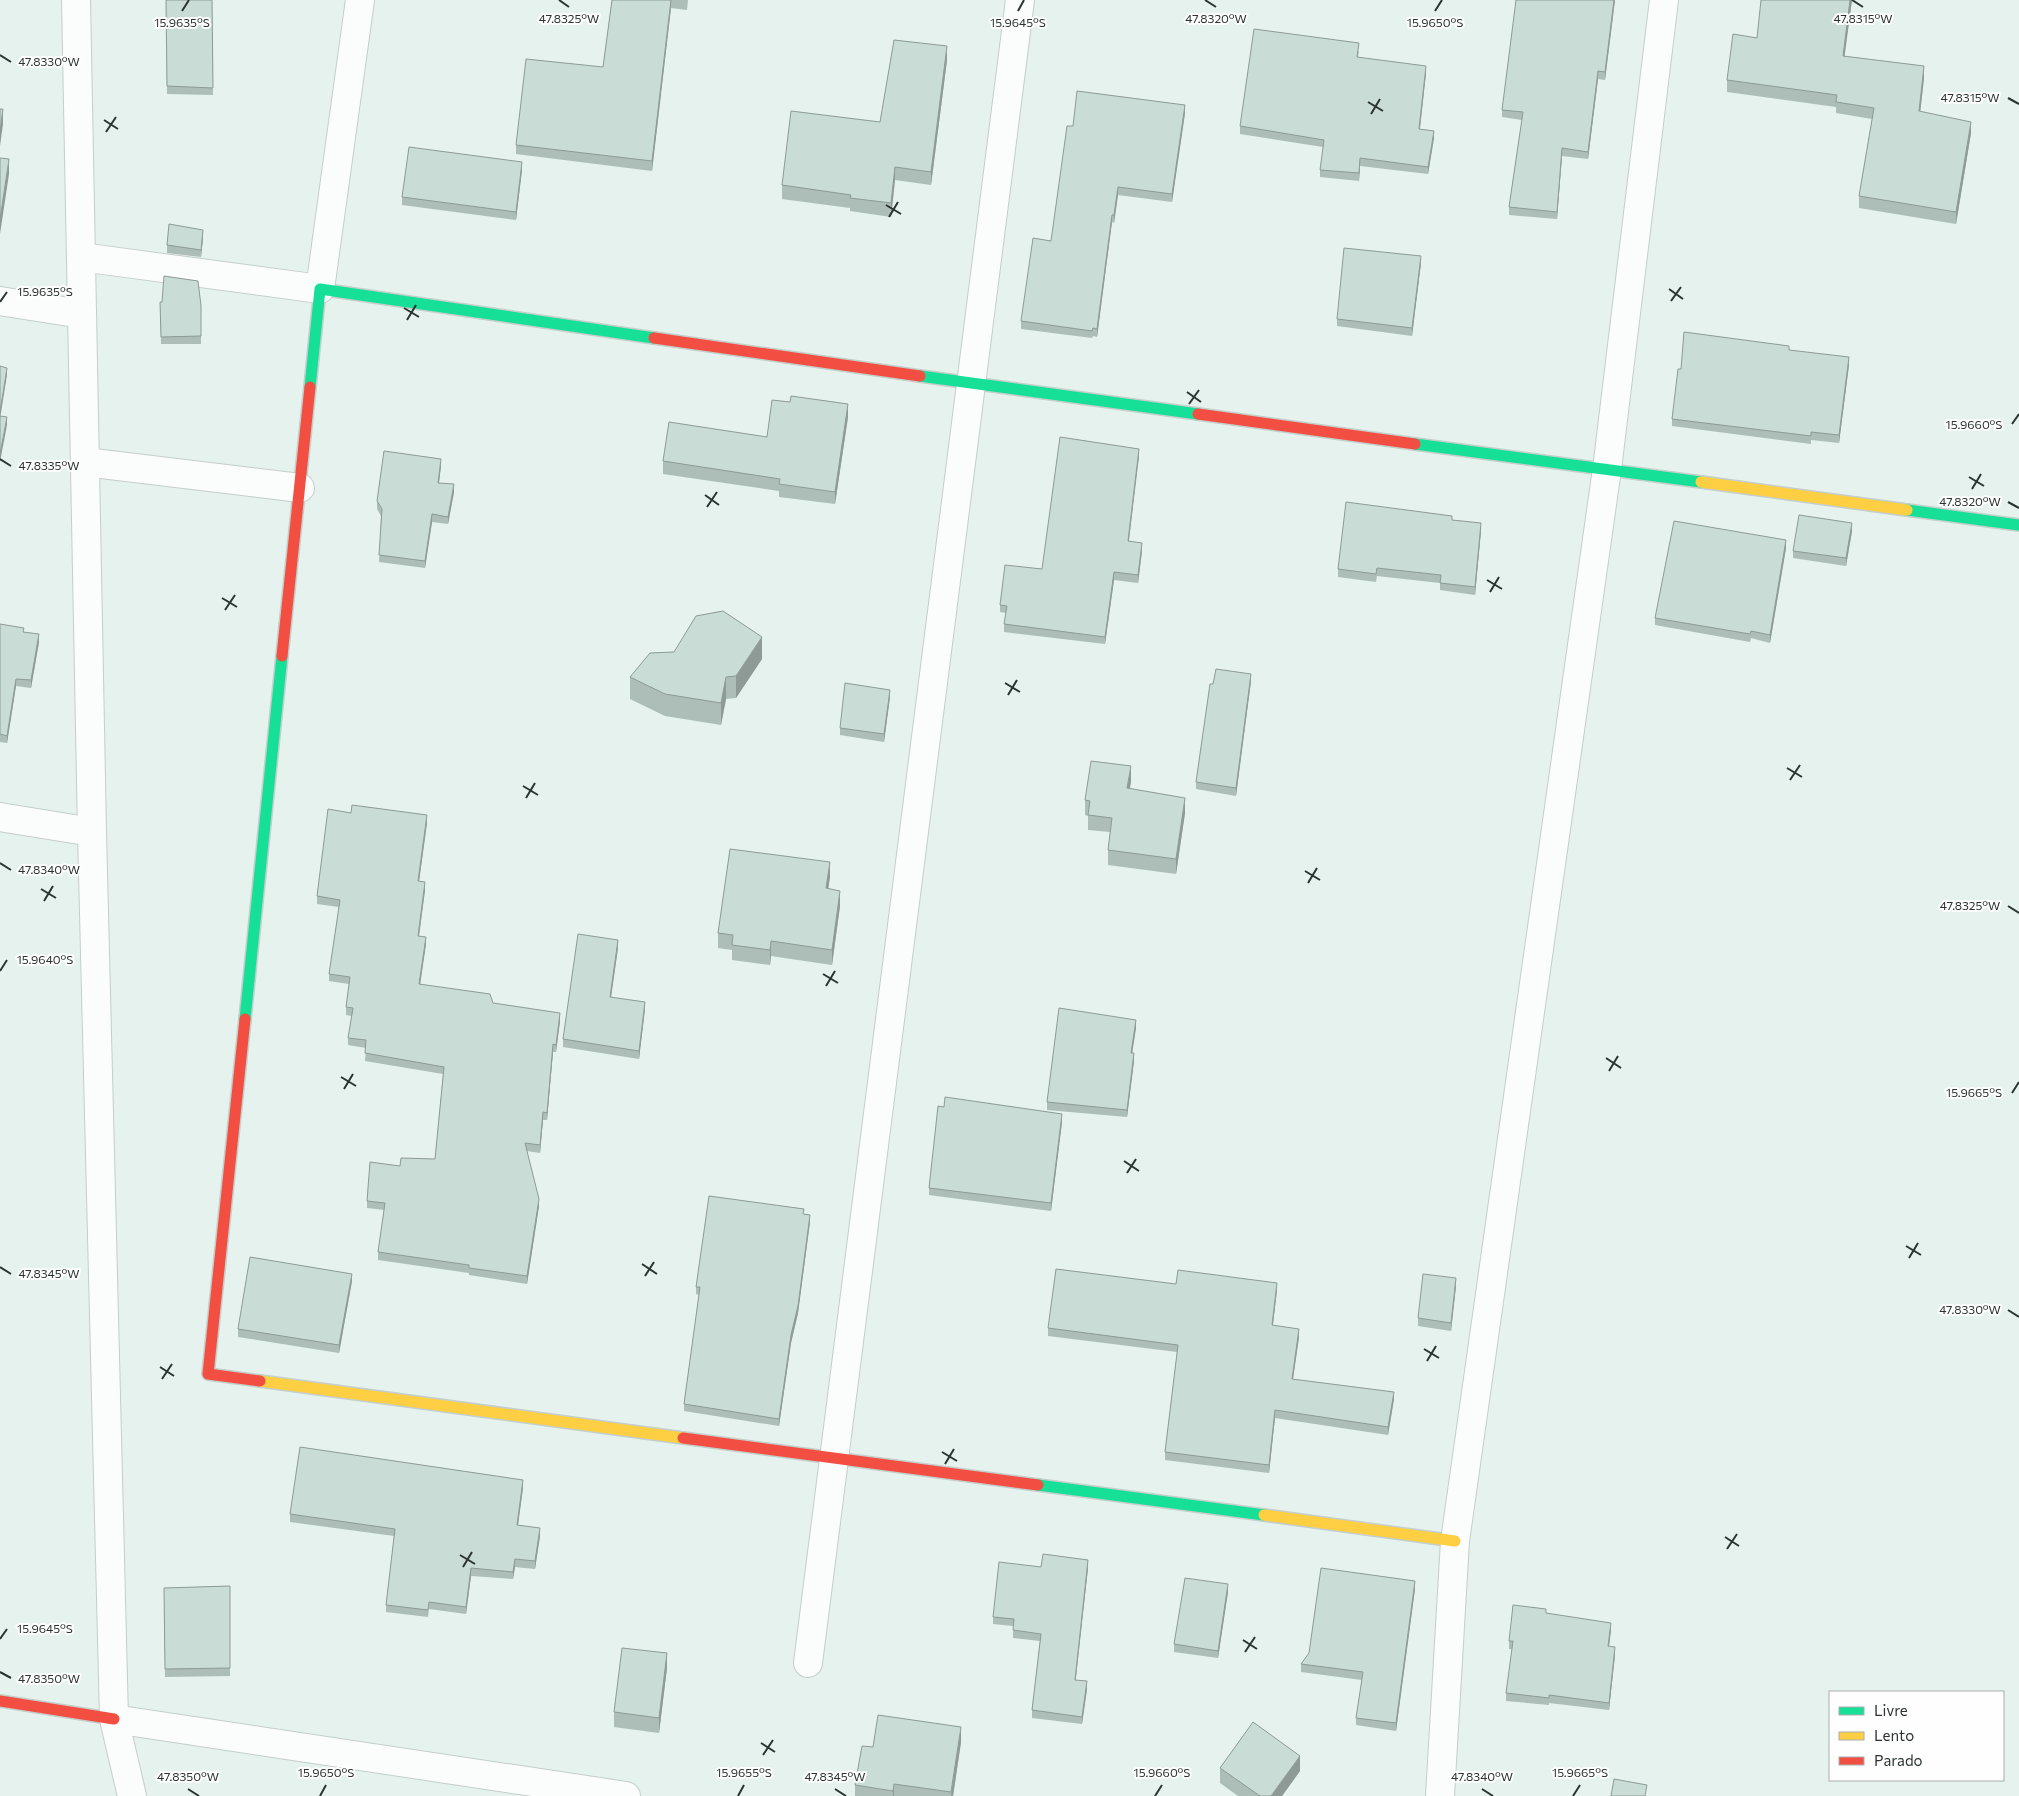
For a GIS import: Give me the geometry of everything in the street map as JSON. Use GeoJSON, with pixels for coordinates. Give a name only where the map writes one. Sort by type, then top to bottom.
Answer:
{"type":"FeatureCollection","features":[{"type":"Feature","properties":{"kind":"street"},"geometry":{"type":"LineString","coordinates":[[76,0],[92,832],[114,1719],[132,1796]]}},
{"type":"Feature","properties":{"kind":"street"},"geometry":{"type":"LineString","coordinates":[[360,0],[320,289],[208,1374],[1455,1541]]}},
{"type":"Feature","properties":{"kind":"street"},"geometry":{"type":"LineString","coordinates":[[808,1663],[1020,0]]}},
{"type":"Feature","properties":{"kind":"street"},"geometry":{"type":"LineString","coordinates":[[1440,1796],[1455,1541],[1607,469],[1664,0]]}},
{"type":"Feature","properties":{"kind":"street"},"geometry":{"type":"LineString","coordinates":[[81,257],[320,289],[972,384],[2019,524]]}},
{"type":"Feature","properties":{"kind":"street"},"geometry":{"type":"LineString","coordinates":[[0,301],[82,314]]}},
{"type":"Feature","properties":{"kind":"street"},"geometry":{"type":"LineString","coordinates":[[85,462],[300,488]]}},
{"type":"Feature","properties":{"kind":"street"},"geometry":{"type":"LineString","coordinates":[[0,817],[92,832]]}},
{"type":"Feature","properties":{"kind":"street"},"geometry":{"type":"LineString","coordinates":[[0,1701],[626,1796]]}},
{"type":"Feature","properties":{"kind":"building"},"geometry":{"type":"Polygon","coordinates":[[[166,0],[212,0],[213,88],[167,86],[166,0]]]}},
{"type":"Feature","properties":{"kind":"building"},"geometry":{"type":"Polygon","coordinates":[[[612,0],[671,0],[652,161],[516,145],[526,59],[603,67],[612,0]]]}},
{"type":"Feature","properties":{"kind":"building"},"geometry":{"type":"Polygon","coordinates":[[[1516,0],[1614,0],[1605,72],[1598,71],[1588,152],[1562,148],[1557,212],[1509,207],[1523,112],[1502,110],[1516,0]]]}},
{"type":"Feature","properties":{"kind":"building"},"geometry":{"type":"Polygon","coordinates":[[[1761,0],[1850,0],[1843,56],[1924,66],[1919,111],[1971,122],[1956,212],[1859,196],[1874,108],[1836,102],[1837,95],[1727,80],[1733,34],[1757,38],[1761,0]]]}},
{"type":"Feature","properties":{"kind":"building"},"geometry":{"type":"Polygon","coordinates":[[[1254,29],[1359,43],[1357,57],[1426,66],[1419,129],[1434,131],[1428,167],[1360,158],[1359,173],[1320,170],[1324,140],[1240,126],[1254,29]]]}},
{"type":"Feature","properties":{"kind":"building"},"geometry":{"type":"Polygon","coordinates":[[[894,40],[947,46],[931,172],[895,167],[891,203],[850,198],[851,195],[782,185],[791,111],[880,122],[894,40]]]}},
{"type":"Feature","properties":{"kind":"building"},"geometry":{"type":"Polygon","coordinates":[[[1077,91],[1185,105],[1172,194],[1118,187],[1114,215],[1112,215],[1097,329],[1093,328],[1092,331],[1021,321],[1033,238],[1051,241],[1067,126],[1073,126],[1077,91]]]}},
{"type":"Feature","properties":{"kind":"building"},"geometry":{"type":"Polygon","coordinates":[[[0,109],[3,109],[0,131],[0,109]]]}},
{"type":"Feature","properties":{"kind":"building"},"geometry":{"type":"Polygon","coordinates":[[[409,147],[522,162],[516,212],[402,197],[409,147]]]}},
{"type":"Feature","properties":{"kind":"building"},"geometry":{"type":"Polygon","coordinates":[[[0,158],[9,159],[0,219],[0,158]]]}},
{"type":"Feature","properties":{"kind":"building"},"geometry":{"type":"Polygon","coordinates":[[[169,224],[203,230],[201,250],[167,245],[169,224]]]}},
{"type":"Feature","properties":{"kind":"building"},"geometry":{"type":"Polygon","coordinates":[[[1344,248],[1421,256],[1412,328],[1337,319],[1344,248]]]}},
{"type":"Feature","properties":{"kind":"building"},"geometry":{"type":"Polygon","coordinates":[[[164,276],[198,281],[201,306],[201,336],[161,337],[160,302],[162,302],[164,276]]]}},
{"type":"Feature","properties":{"kind":"building"},"geometry":{"type":"Polygon","coordinates":[[[1684,332],[1789,346],[1789,350],[1849,357],[1839,435],[1811,432],[1811,436],[1672,419],[1678,369],[1681,369],[1684,332]]]}},
{"type":"Feature","properties":{"kind":"building"},"geometry":{"type":"Polygon","coordinates":[[[0,366],[7,368],[0,412],[0,366]]]}},
{"type":"Feature","properties":{"kind":"building"},"geometry":{"type":"Polygon","coordinates":[[[791,396],[848,404],[835,492],[779,484],[780,479],[663,461],[669,422],[767,437],[772,400],[790,402],[791,396]]]}},
{"type":"Feature","properties":{"kind":"building"},"geometry":{"type":"Polygon","coordinates":[[[0,416],[7,417],[0,454],[0,416]]]}},
{"type":"Feature","properties":{"kind":"building"},"geometry":{"type":"Polygon","coordinates":[[[1060,437],[1139,449],[1128,541],[1142,543],[1138,575],[1114,572],[1105,637],[1004,624],[1007,606],[1000,605],[1005,565],[1042,569],[1060,437]]]}},
{"type":"Feature","properties":{"kind":"building"},"geometry":{"type":"Polygon","coordinates":[[[384,451],[441,459],[438,483],[454,484],[448,517],[432,514],[425,561],[379,555],[382,509],[377,501],[384,451]]]}},
{"type":"Feature","properties":{"kind":"building"},"geometry":{"type":"Polygon","coordinates":[[[1346,502],[1452,516],[1452,520],[1481,523],[1475,587],[1440,583],[1441,575],[1377,568],[1376,574],[1338,569],[1346,502]]]}},
{"type":"Feature","properties":{"kind":"building"},"geometry":{"type":"Polygon","coordinates":[[[1799,515],[1852,523],[1846,558],[1793,551],[1799,515]]]}},
{"type":"Feature","properties":{"kind":"building"},"geometry":{"type":"Polygon","coordinates":[[[1674,521],[1786,540],[1770,635],[1751,631],[1750,634],[1655,618],[1674,521]]]}},
{"type":"Feature","properties":{"kind":"building"},"geometry":{"type":"Polygon","coordinates":[[[723,611],[762,637],[736,676],[726,677],[721,703],[665,694],[630,677],[650,653],[674,652],[696,616],[723,611]]]}},
{"type":"Feature","properties":{"kind":"building"},"geometry":{"type":"Polygon","coordinates":[[[0,624],[24,628],[23,632],[39,634],[31,680],[16,679],[7,736],[0,734],[0,624]]]}},
{"type":"Feature","properties":{"kind":"building"},"geometry":{"type":"Polygon","coordinates":[[[1216,669],[1251,674],[1236,788],[1196,782],[1210,684],[1213,684],[1216,669]]]}},
{"type":"Feature","properties":{"kind":"building"},"geometry":{"type":"Polygon","coordinates":[[[845,683],[890,690],[884,734],[840,728],[845,683]]]}},
{"type":"Feature","properties":{"kind":"building"},"geometry":{"type":"Polygon","coordinates":[[[1091,761],[1131,766],[1127,788],[1185,798],[1176,859],[1108,850],[1112,818],[1088,815],[1090,801],[1085,800],[1091,761]]]}},
{"type":"Feature","properties":{"kind":"building"},"geometry":{"type":"Polygon","coordinates":[[[352,805],[427,815],[418,881],[425,882],[418,936],[426,937],[419,984],[490,994],[493,1003],[560,1013],[556,1045],[553,1044],[547,1113],[543,1112],[540,1145],[525,1143],[539,1199],[527,1276],[469,1268],[469,1265],[378,1252],[385,1203],[367,1201],[370,1162],[400,1166],[401,1158],[435,1159],[444,1067],[365,1053],[366,1040],[348,1038],[353,1008],[346,1007],[350,977],[329,974],[340,900],[317,896],[328,809],[351,813],[352,805]]]}},
{"type":"Feature","properties":{"kind":"building"},"geometry":{"type":"Polygon","coordinates":[[[730,849],[830,862],[826,888],[840,891],[832,950],[771,941],[770,950],[732,945],[733,935],[718,933],[730,849]]]}},
{"type":"Feature","properties":{"kind":"building"},"geometry":{"type":"Polygon","coordinates":[[[578,934],[618,940],[610,997],[645,1002],[639,1051],[563,1039],[578,934]]]}},
{"type":"Feature","properties":{"kind":"building"},"geometry":{"type":"Polygon","coordinates":[[[1059,1008],[1136,1020],[1131,1053],[1134,1053],[1127,1110],[1047,1102],[1059,1008]]]}},
{"type":"Feature","properties":{"kind":"building"},"geometry":{"type":"Polygon","coordinates":[[[945,1097],[1062,1114],[1051,1203],[929,1188],[938,1106],[944,1107],[945,1097]]]}},
{"type":"Feature","properties":{"kind":"building"},"geometry":{"type":"Polygon","coordinates":[[[709,1196],[804,1209],[803,1214],[810,1215],[798,1306],[791,1335],[779,1419],[684,1404],[700,1287],[696,1287],[709,1196]]]}},
{"type":"Feature","properties":{"kind":"building"},"geometry":{"type":"Polygon","coordinates":[[[250,1257],[352,1274],[339,1345],[238,1329],[250,1257]]]}},
{"type":"Feature","properties":{"kind":"building"},"geometry":{"type":"Polygon","coordinates":[[[1056,1269],[1176,1284],[1178,1270],[1277,1283],[1272,1325],[1299,1329],[1292,1379],[1394,1392],[1388,1427],[1275,1410],[1269,1465],[1165,1452],[1178,1345],[1048,1328],[1056,1269]]]}},
{"type":"Feature","properties":{"kind":"building"},"geometry":{"type":"Polygon","coordinates":[[[1423,1274],[1456,1278],[1451,1323],[1418,1318],[1423,1274]]]}},
{"type":"Feature","properties":{"kind":"building"},"geometry":{"type":"Polygon","coordinates":[[[300,1447],[523,1480],[517,1525],[540,1528],[535,1561],[515,1559],[513,1572],[471,1568],[466,1607],[429,1602],[428,1610],[386,1605],[395,1529],[290,1514],[300,1447]]]}},
{"type":"Feature","properties":{"kind":"building"},"geometry":{"type":"Polygon","coordinates":[[[1043,1554],[1088,1560],[1075,1680],[1087,1681],[1082,1717],[1032,1710],[1041,1634],[1013,1630],[1014,1619],[993,1617],[999,1562],[1041,1567],[1043,1554]]]}},
{"type":"Feature","properties":{"kind":"building"},"geometry":{"type":"Polygon","coordinates":[[[1321,1568],[1415,1581],[1396,1723],[1356,1718],[1363,1672],[1301,1664],[1309,1653],[1321,1568]]]}},
{"type":"Feature","properties":{"kind":"building"},"geometry":{"type":"Polygon","coordinates":[[[1185,1578],[1228,1584],[1218,1651],[1174,1644],[1185,1578]]]}},
{"type":"Feature","properties":{"kind":"building"},"geometry":{"type":"Polygon","coordinates":[[[230,1586],[230,1668],[165,1669],[164,1588],[230,1586]]]}},
{"type":"Feature","properties":{"kind":"building"},"geometry":{"type":"Polygon","coordinates":[[[1513,1605],[1546,1609],[1546,1613],[1611,1623],[1608,1646],[1615,1647],[1609,1703],[1549,1695],[1549,1698],[1506,1693],[1513,1641],[1509,1641],[1513,1605]]]}},
{"type":"Feature","properties":{"kind":"building"},"geometry":{"type":"Polygon","coordinates":[[[622,1648],[667,1653],[659,1718],[614,1712],[622,1648]]]}},
{"type":"Feature","properties":{"kind":"building"},"geometry":{"type":"Polygon","coordinates":[[[878,1715],[961,1727],[951,1792],[894,1784],[893,1791],[855,1785],[862,1746],[873,1747],[878,1715]]]}},
{"type":"Feature","properties":{"kind":"building"},"geometry":{"type":"Polygon","coordinates":[[[1253,1722],[1300,1756],[1271,1796],[1260,1796],[1220,1768],[1253,1722]]]}},
{"type":"Feature","properties":{"kind":"building"},"geometry":{"type":"Polygon","coordinates":[[[1614,1779],[1647,1785],[1645,1796],[1611,1796],[1614,1779]]]}},
{"type":"Feature","properties":{"kind":"traffic: fast"},"geometry":{"type":"LineString","coordinates":[[310,387],[320,289],[654,338]]}},
{"type":"Feature","properties":{"kind":"traffic: fast"},"geometry":{"type":"LineString","coordinates":[[920,376],[1198,414]]}},
{"type":"Feature","properties":{"kind":"traffic: fast"},"geometry":{"type":"LineString","coordinates":[[1415,444],[1701,482]]}},
{"type":"Feature","properties":{"kind":"traffic: fast"},"geometry":{"type":"LineString","coordinates":[[1907,510],[2019,525]]}},
{"type":"Feature","properties":{"kind":"traffic: fast"},"geometry":{"type":"LineString","coordinates":[[245,1019],[282,656]]}},
{"type":"Feature","properties":{"kind":"traffic: fast"},"geometry":{"type":"LineString","coordinates":[[1038,1485],[1264,1515]]}},
{"type":"Feature","properties":{"kind":"traffic: slow"},"geometry":{"type":"LineString","coordinates":[[1701,482],[1907,510]]}},
{"type":"Feature","properties":{"kind":"traffic: slow"},"geometry":{"type":"LineString","coordinates":[[260,1381],[683,1438]]}},
{"type":"Feature","properties":{"kind":"traffic: slow"},"geometry":{"type":"LineString","coordinates":[[1264,1515],[1455,1541]]}},
{"type":"Feature","properties":{"kind":"traffic: jam"},"geometry":{"type":"LineString","coordinates":[[654,338],[920,376]]}},
{"type":"Feature","properties":{"kind":"traffic: jam"},"geometry":{"type":"LineString","coordinates":[[282,656],[310,387]]}},
{"type":"Feature","properties":{"kind":"traffic: jam"},"geometry":{"type":"LineString","coordinates":[[1198,414],[1415,444]]}},
{"type":"Feature","properties":{"kind":"traffic: jam"},"geometry":{"type":"LineString","coordinates":[[245,1019],[208,1374],[260,1381]]}},
{"type":"Feature","properties":{"kind":"traffic: jam"},"geometry":{"type":"LineString","coordinates":[[683,1438],[1038,1485]]}},
{"type":"Feature","properties":{"kind":"traffic: jam"},"geometry":{"type":"LineString","coordinates":[[0,1701],[114,1719]]}}]}
